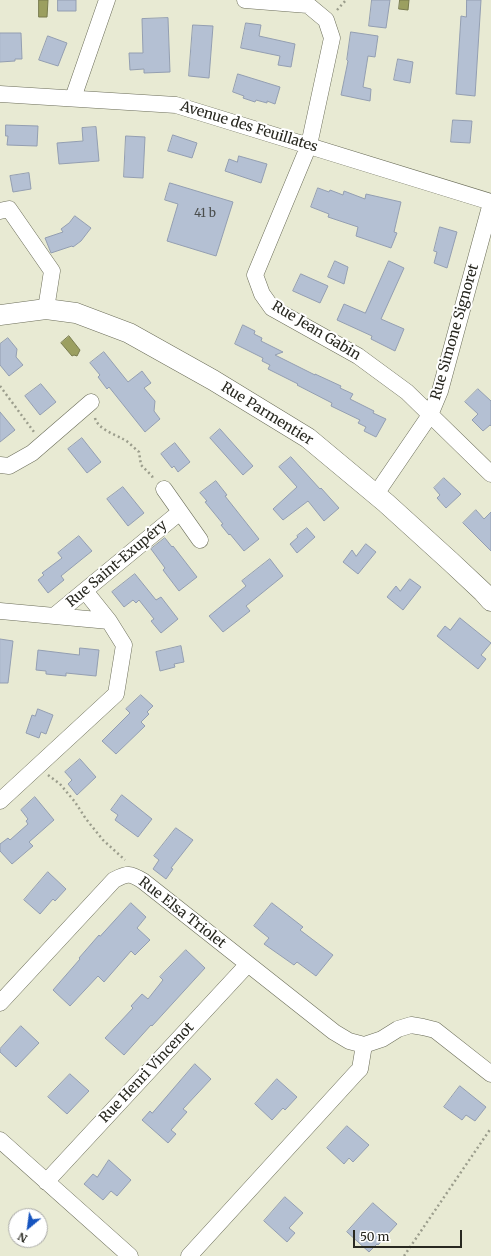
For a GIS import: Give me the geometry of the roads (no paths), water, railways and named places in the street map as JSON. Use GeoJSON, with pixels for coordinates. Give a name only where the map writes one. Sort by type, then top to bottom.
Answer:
{"type":"FeatureCollection","features":[{"type":"Feature","properties":{"kind":"street"},"geometry":{"type":"LineString","coordinates":[[73,98],[107,0]]}},
{"type":"Feature","properties":{"kind":"street","name":"Rue Jean Gabin"},"geometry":{"type":"LineString","coordinates":[[245,0],[308,6],[326,20],[332,38],[309,145],[255,275],[262,294],[272,308],[358,356],[407,392],[491,474]]}},
{"type":"Feature","properties":{"kind":"street","name":"Avenue des Feuillates"},"geometry":{"type":"LineString","coordinates":[[0,94],[176,105],[491,202]]}},
{"type":"Feature","properties":{"kind":"street","name":"Rue Simone Signoret"},"geometry":{"type":"LineString","coordinates":[[376,494],[430,415],[440,392],[491,202]]}},
{"type":"Feature","properties":{"kind":"street"},"geometry":{"type":"LineString","coordinates":[[0,211],[9,209],[52,271],[46,308]]}},
{"type":"Feature","properties":{"kind":"street","name":"Rue Parmentier"},"geometry":{"type":"LineString","coordinates":[[0,315],[46,308],[76,313],[129,333],[213,380],[308,438],[376,494],[451,562],[491,601]]}},
{"type":"Feature","properties":{"kind":"street"},"geometry":{"type":"LineString","coordinates":[[0,465],[9,466],[32,453],[91,402]]}},
{"type":"Feature","properties":{"kind":"street","name":"Rue Saint-Exupéry"},"geometry":{"type":"LineString","coordinates":[[164,488],[200,540]]}},
{"type":"Feature","properties":{"kind":"street","name":"Rue Saint-Exupéry"},"geometry":{"type":"LineString","coordinates":[[54,616],[180,512]]}},
{"type":"Feature","properties":{"kind":"street"},"geometry":{"type":"LineString","coordinates":[[0,801],[116,694],[124,645],[109,621],[85,591]]}},
{"type":"Feature","properties":{"kind":"street"},"geometry":{"type":"LineString","coordinates":[[0,611],[109,621]]}},
{"type":"Feature","properties":{"kind":"street","name":"Rue Elsa Triolet"},"geometry":{"type":"LineString","coordinates":[[0,1003],[114,880],[124,875],[128,868],[133,875],[143,881],[334,1032],[349,1041],[364,1045]]}},
{"type":"Feature","properties":{"kind":"street","name":"Rue Henri Vincenot"},"geometry":{"type":"LineString","coordinates":[[46,1182],[248,964]]}},
{"type":"Feature","properties":{"kind":"street"},"geometry":{"type":"LineString","coordinates":[[189,1256],[360,1069],[364,1045],[382,1039],[398,1029],[411,1026],[423,1026],[436,1030],[491,1074]]}},
{"type":"Feature","properties":{"kind":"street"},"geometry":{"type":"LineString","coordinates":[[0,1140],[130,1256]]}}]}
